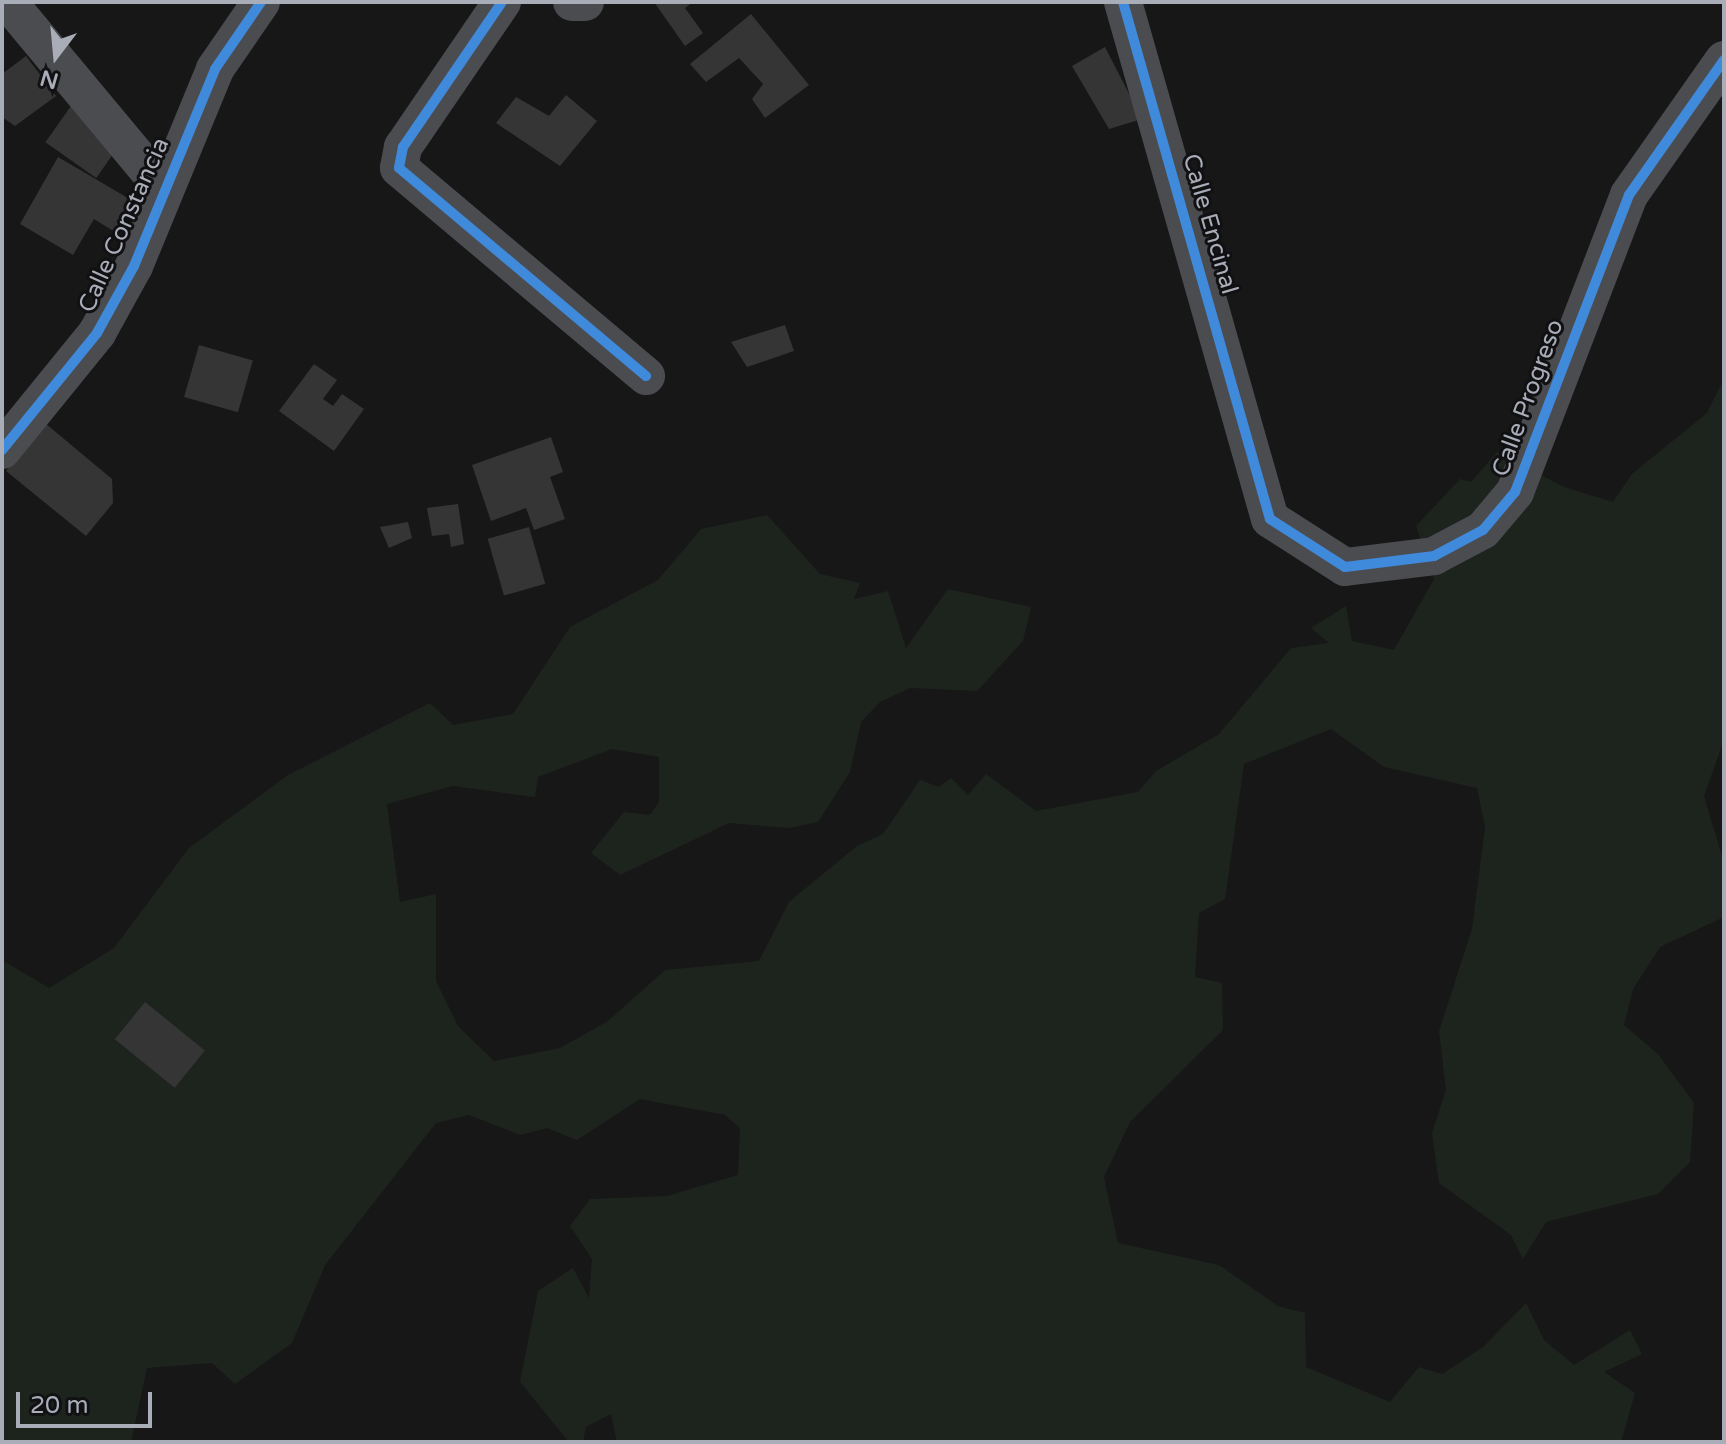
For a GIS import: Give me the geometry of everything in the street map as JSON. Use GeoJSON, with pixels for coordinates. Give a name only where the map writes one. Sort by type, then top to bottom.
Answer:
{"type":"FeatureCollection","features":[{"type":"Feature","properties":{"kind":"street"},"geometry":{"type":"LineString","coordinates":[[8,2],[163,188]]}},
{"type":"Feature","properties":{"kind":"street","name":"Calle Constancia"},"geometry":{"type":"LineString","coordinates":[[2,450],[97,333],[215,69],[261,2]]}},
{"type":"Feature","properties":{"kind":"street"},"geometry":{"type":"LineString","coordinates":[[502,2],[403,147],[399,168],[646,376]]}},
{"type":"Feature","properties":{"kind":"street"},"geometry":{"type":"LineString","coordinates":[[572,2],[585,2]]}},
{"type":"Feature","properties":{"kind":"street","name":"Calle Encinal"},"geometry":{"type":"LineString","coordinates":[[1123,2],[1211,300],[1248,460]]}},
{"type":"Feature","properties":{"kind":"street","name":"Calle Progreso"},"geometry":{"type":"LineString","coordinates":[[1248,460],[1270,519],[1345,567],[1434,556],[1483,530],[1515,492],[1533,456],[1591,278],[1629,195],[1724,60]]}},
{"type":"Feature","properties":{"kind":"shaded area"},"geometry":{"type":"Polygon","coordinates":[[[1724,379],[1724,740],[1704,796],[1724,863],[1724,917],[1660,947],[1633,989],[1624,1025],[1658,1054],[1694,1103],[1690,1162],[1658,1194],[1546,1222],[1523,1259],[1511,1235],[1439,1183],[1432,1133],[1446,1090],[1439,1031],[1472,929],[1485,827],[1477,788],[1384,767],[1331,729],[1244,764],[1225,899],[1199,913],[1195,977],[1222,983],[1223,1030],[1130,1122],[1104,1177],[1118,1243],[1219,1265],[1278,1306],[1305,1313],[1306,1367],[1390,1402],[1419,1367],[1442,1374],[1483,1347],[1526,1303],[1544,1340],[1574,1365],[1630,1330],[1642,1354],[1604,1372],[1635,1393],[1621,1442],[617,1442],[611,1414],[586,1427],[583,1442],[569,1442],[520,1382],[538,1291],[573,1268],[589,1298],[592,1259],[570,1226],[590,1199],[667,1196],[738,1175],[740,1128],[725,1115],[640,1099],[577,1140],[547,1128],[520,1135],[469,1115],[436,1123],[325,1265],[292,1343],[235,1384],[212,1363],[147,1368],[131,1442],[2,1442],[2,960],[49,988],[114,948],[189,848],[288,775],[430,703],[453,725],[513,714],[570,627],[658,580],[701,529],[767,515],[820,574],[860,583],[854,599],[888,591],[906,648],[948,589],[1031,607],[1023,641],[977,691],[910,688],[880,702],[861,722],[850,772],[818,822],[789,828],[729,823],[620,875],[591,853],[624,812],[650,815],[659,802],[659,757],[612,749],[538,777],[535,797],[453,786],[387,804],[400,902],[436,894],[436,981],[458,1026],[494,1061],[560,1048],[608,1021],[665,970],[759,961],[789,902],[857,846],[883,834],[920,780],[939,787],[951,778],[968,795],[986,774],[1036,811],[1138,792],[1156,771],[1219,734],[1291,648],[1329,643],[1311,628],[1346,606],[1352,641],[1394,650],[1434,579],[1416,526],[1460,479],[1471,482],[1497,452],[1564,487],[1613,502],[1632,474],[1707,413],[1724,379]]]}},
{"type":"Feature","properties":{"kind":"building"},"geometry":{"type":"Polygon","coordinates":[[[654,2],[693,2],[685,8],[703,33],[685,46],[654,2]]]}},
{"type":"Feature","properties":{"kind":"building"},"geometry":{"type":"Polygon","coordinates":[[[751,14],[809,85],[765,118],[752,99],[763,84],[739,58],[706,82],[690,64],[751,14]]]}},
{"type":"Feature","properties":{"kind":"building"},"geometry":{"type":"Polygon","coordinates":[[[1105,47],[1142,119],[1109,129],[1072,66],[1105,47]]]}},
{"type":"Feature","properties":{"kind":"building"},"geometry":{"type":"Polygon","coordinates":[[[26,56],[56,96],[15,126],[2,117],[2,74],[26,56]]]}},
{"type":"Feature","properties":{"kind":"building"},"geometry":{"type":"Polygon","coordinates":[[[566,95],[597,121],[560,166],[496,123],[516,97],[549,116],[566,95]]]}},
{"type":"Feature","properties":{"kind":"building"},"geometry":{"type":"Polygon","coordinates":[[[73,103],[124,139],[96,178],[45,142],[73,103]]]}},
{"type":"Feature","properties":{"kind":"building"},"geometry":{"type":"Polygon","coordinates":[[[58,157],[133,201],[115,232],[94,219],[73,255],[20,224],[58,157]]]}},
{"type":"Feature","properties":{"kind":"building"},"geometry":{"type":"Polygon","coordinates":[[[785,325],[794,351],[747,367],[731,342],[785,325]]]}},
{"type":"Feature","properties":{"kind":"building"},"geometry":{"type":"Polygon","coordinates":[[[199,345],[253,360],[238,412],[184,397],[199,345]]]}},
{"type":"Feature","properties":{"kind":"building"},"geometry":{"type":"Polygon","coordinates":[[[314,364],[337,380],[323,399],[333,406],[342,394],[364,409],[334,451],[279,411],[314,364]]]}},
{"type":"Feature","properties":{"kind":"building"},"geometry":{"type":"Polygon","coordinates":[[[45,423],[112,479],[113,503],[86,536],[6,471],[45,423]]]}},
{"type":"Feature","properties":{"kind":"building"},"geometry":{"type":"Polygon","coordinates":[[[551,437],[563,472],[550,477],[565,519],[534,530],[526,508],[491,521],[472,465],[551,437]]]}},
{"type":"Feature","properties":{"kind":"building"},"geometry":{"type":"Polygon","coordinates":[[[458,504],[464,544],[451,547],[449,534],[432,536],[427,508],[458,504]]]}},
{"type":"Feature","properties":{"kind":"building"},"geometry":{"type":"Polygon","coordinates":[[[408,522],[412,538],[389,548],[380,527],[408,522]]]}},
{"type":"Feature","properties":{"kind":"building"},"geometry":{"type":"Polygon","coordinates":[[[529,527],[545,584],[504,596],[488,539],[529,527]]]}},
{"type":"Feature","properties":{"kind":"building"},"geometry":{"type":"Polygon","coordinates":[[[145,1002],[205,1050],[175,1088],[115,1039],[145,1002]]]}},
{"type":"Feature","properties":{"kind":"cycle path"},"geometry":{"type":"LineString","coordinates":[[2,450],[97,333],[134,266],[215,69],[261,2]]}},
{"type":"Feature","properties":{"kind":"cycle path"},"geometry":{"type":"LineString","coordinates":[[502,2],[403,147],[399,168],[646,376]]}},
{"type":"Feature","properties":{"kind":"cycle path"},"geometry":{"type":"LineString","coordinates":[[1123,2],[1270,519],[1345,567],[1434,556],[1483,530],[1515,492],[1629,195],[1724,60]]}}]}
